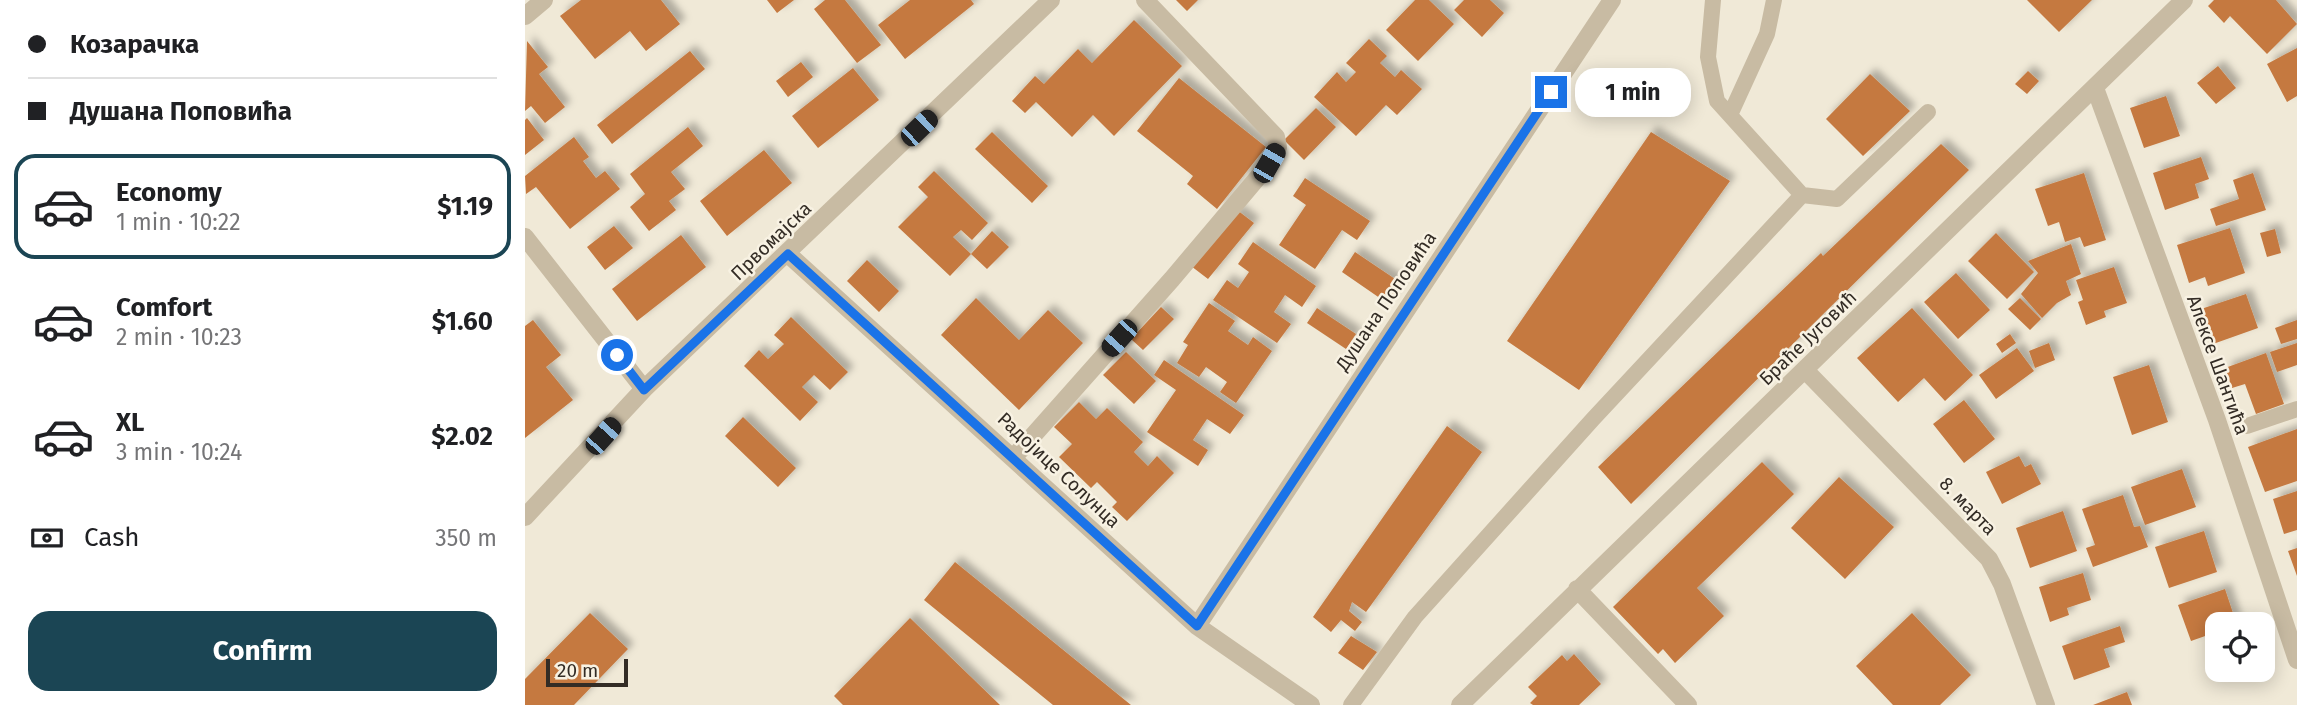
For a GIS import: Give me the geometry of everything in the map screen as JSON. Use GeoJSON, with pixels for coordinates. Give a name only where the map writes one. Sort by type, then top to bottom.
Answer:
{"type":"FeatureCollection","features":[{"type":"Feature","properties":{"kind":"street"},"geometry":{"type":"LineString","coordinates":[[525,16],[544,0]]}},
{"type":"Feature","properties":{"kind":"street","name":"Првомајска"},"geometry":{"type":"LineString","coordinates":[[525,517],[644,390],[1051,0]]}},
{"type":"Feature","properties":{"kind":"street"},"geometry":{"type":"LineString","coordinates":[[1014,457],[1171,279],[1269,163],[1278,147],[1276,137],[1145,0]]}},
{"type":"Feature","properties":{"kind":"street","name":"Душана Поповића"},"geometry":{"type":"LineString","coordinates":[[1197,626],[1612,0]]}},
{"type":"Feature","properties":{"kind":"street","name":"Браће Југовић"},"geometry":{"type":"LineString","coordinates":[[1460,705],[2184,0]]}},
{"type":"Feature","properties":{"kind":"street","name":"Алексе Шантића"},"geometry":{"type":"LineString","coordinates":[[2095,88],[2217,420],[2297,660]]}},
{"type":"Feature","properties":{"kind":"street"},"geometry":{"type":"LineString","coordinates":[[525,237],[644,390]]}},
{"type":"Feature","properties":{"kind":"street","name":"Радојице Солунца"},"geometry":{"type":"LineString","coordinates":[[788,254],[1197,626],[1311,705]]}},
{"type":"Feature","properties":{"kind":"street","name":"8. марта"},"geometry":{"type":"LineString","coordinates":[[1805,370],[1989,559],[2002,584],[2046,705]]}},
{"type":"Feature","properties":{"kind":"street"},"geometry":{"type":"LineString","coordinates":[[1577,589],[1688,705]]}},
{"type":"Feature","properties":{"kind":"lane"},"geometry":{"type":"LineString","coordinates":[[1713,0],[1708,57],[1717,101],[1802,195],[1837,200],[1928,112]]}},
{"type":"Feature","properties":{"kind":"lane"},"geometry":{"type":"LineString","coordinates":[[1730,114],[1767,34],[1774,0]]}},
{"type":"Feature","properties":{"kind":"lane"},"geometry":{"type":"LineString","coordinates":[[1351,705],[1415,617],[1593,419],[1802,195]]}},
{"type":"Feature","properties":{"kind":"lane"},"geometry":{"type":"LineString","coordinates":[[2247,426],[2297,409]]}},
{"type":"Feature","properties":{"kind":"building"},"geometry":{"type":"Polygon","coordinates":[[[581,0],[661,0],[680,24],[646,51],[630,31],[595,59],[560,16],[581,0]]]}},
{"type":"Feature","properties":{"kind":"building"},"geometry":{"type":"Polygon","coordinates":[[[767,0],[794,0],[777,13],[767,0]]]}},
{"type":"Feature","properties":{"kind":"building"},"geometry":{"type":"Polygon","coordinates":[[[825,0],[845,0],[881,45],[857,63],[814,9],[825,0]]]}},
{"type":"Feature","properties":{"kind":"building"},"geometry":{"type":"Polygon","coordinates":[[[910,0],[971,0],[974,4],[905,59],[878,25],[910,0]]]}},
{"type":"Feature","properties":{"kind":"building"},"geometry":{"type":"Polygon","coordinates":[[[1176,0],[1198,0],[1187,11],[1176,0]]]}},
{"type":"Feature","properties":{"kind":"building"},"geometry":{"type":"Polygon","coordinates":[[[1415,0],[1429,0],[1454,24],[1418,61],[1386,30],[1415,0]]]}},
{"type":"Feature","properties":{"kind":"building"},"geometry":{"type":"Polygon","coordinates":[[[1464,0],[1490,0],[1504,13],[1482,37],[1454,10],[1464,0]]]}},
{"type":"Feature","properties":{"kind":"building"},"geometry":{"type":"Polygon","coordinates":[[[2027,0],[2092,0],[2059,32],[2027,0]]]}},
{"type":"Feature","properties":{"kind":"building"},"geometry":{"type":"Polygon","coordinates":[[[2214,0],[2276,0],[2297,24],[2267,54],[2230,16],[2224,23],[2208,6],[2214,0]]]}},
{"type":"Feature","properties":{"kind":"building"},"geometry":{"type":"Polygon","coordinates":[[[1134,20],[1182,66],[1114,136],[1093,115],[1072,137],[1036,102],[1025,113],[1012,101],[1035,76],[1044,84],[1078,49],[1092,63],[1134,20]]]}},
{"type":"Feature","properties":{"kind":"building"},"geometry":{"type":"Polygon","coordinates":[[[1369,39],[1387,56],[1380,63],[1395,77],[1401,70],[1422,89],[1397,115],[1386,105],[1356,136],[1314,97],[1337,72],[1346,82],[1356,72],[1346,63],[1369,39]]]}},
{"type":"Feature","properties":{"kind":"building"},"geometry":{"type":"Polygon","coordinates":[[[527,41],[548,67],[539,74],[565,107],[545,123],[531,106],[525,111],[527,41]]]}},
{"type":"Feature","properties":{"kind":"building"},"geometry":{"type":"Polygon","coordinates":[[[2297,48],[2297,96],[2287,102],[2267,64],[2297,48]]]}},
{"type":"Feature","properties":{"kind":"building"},"geometry":{"type":"Polygon","coordinates":[[[690,51],[705,69],[612,144],[597,125],[690,51]]]}},
{"type":"Feature","properties":{"kind":"building"},"geometry":{"type":"Polygon","coordinates":[[[801,62],[813,77],[788,97],[776,81],[801,62]]]}},
{"type":"Feature","properties":{"kind":"building"},"geometry":{"type":"Polygon","coordinates":[[[2218,66],[2236,88],[2216,104],[2197,83],[2218,66]]]}},
{"type":"Feature","properties":{"kind":"building"},"geometry":{"type":"Polygon","coordinates":[[[853,68],[879,100],[818,148],[792,116],[853,68]]]}},
{"type":"Feature","properties":{"kind":"building"},"geometry":{"type":"Polygon","coordinates":[[[2028,71],[2039,81],[2027,94],[2015,84],[2028,71]]]}},
{"type":"Feature","properties":{"kind":"building"},"geometry":{"type":"Polygon","coordinates":[[[1870,74],[1910,111],[1863,156],[1826,119],[1870,74]]]}},
{"type":"Feature","properties":{"kind":"building"},"geometry":{"type":"Polygon","coordinates":[[[1179,78],[1266,147],[1217,209],[1187,184],[1193,176],[1137,131],[1179,78]]]}},
{"type":"Feature","properties":{"kind":"building"},"geometry":{"type":"Polygon","coordinates":[[[2166,96],[2180,136],[2144,148],[2130,108],[2166,96]]]}},
{"type":"Feature","properties":{"kind":"building"},"geometry":{"type":"Polygon","coordinates":[[[1316,108],[1336,127],[1304,160],[1284,140],[1316,108]]]}},
{"type":"Feature","properties":{"kind":"building"},"geometry":{"type":"Polygon","coordinates":[[[527,118],[544,140],[525,155],[525,120],[527,118]]]}},
{"type":"Feature","properties":{"kind":"building"},"geometry":{"type":"Polygon","coordinates":[[[688,127],[703,146],[671,172],[685,189],[669,201],[676,210],[649,231],[630,207],[645,194],[630,174],[688,127]]]}},
{"type":"Feature","properties":{"kind":"building"},"geometry":{"type":"Polygon","coordinates":[[[992,132],[1048,186],[1032,203],[975,149],[992,132]]]}},
{"type":"Feature","properties":{"kind":"building"},"geometry":{"type":"Polygon","coordinates":[[[1651,132],[1730,181],[1579,390],[1507,341],[1651,132]]]}},
{"type":"Feature","properties":{"kind":"building"},"geometry":{"type":"Polygon","coordinates":[[[574,137],[589,157],[583,161],[596,178],[605,171],[620,189],[570,229],[536,187],[526,194],[525,176],[574,137]]]}},
{"type":"Feature","properties":{"kind":"building"},"geometry":{"type":"Polygon","coordinates":[[[1941,144],[1969,170],[1631,504],[1598,467],[1821,253],[1823,256],[1941,144]]]}},
{"type":"Feature","properties":{"kind":"building"},"geometry":{"type":"Polygon","coordinates":[[[764,150],[792,183],[727,236],[700,201],[764,150]]]}},
{"type":"Feature","properties":{"kind":"building"},"geometry":{"type":"Polygon","coordinates":[[[2201,157],[2209,179],[2195,184],[2199,198],[2165,210],[2153,173],[2201,157]]]}},
{"type":"Feature","properties":{"kind":"building"},"geometry":{"type":"Polygon","coordinates":[[[934,171],[988,223],[972,240],[961,230],[953,237],[971,254],[950,276],[898,227],[928,197],[918,187],[934,171]]]}},
{"type":"Feature","properties":{"kind":"building"},"geometry":{"type":"Polygon","coordinates":[[[2084,173],[2106,240],[2084,247],[2080,237],[2065,242],[2059,222],[2048,226],[2035,189],[2084,173]]]}},
{"type":"Feature","properties":{"kind":"building"},"geometry":{"type":"Polygon","coordinates":[[[2253,173],[2266,210],[2216,226],[2210,209],[2239,199],[2233,180],[2253,173]]]}},
{"type":"Feature","properties":{"kind":"building"},"geometry":{"type":"Polygon","coordinates":[[[1305,178],[1370,221],[1357,240],[1342,230],[1315,269],[1279,245],[1306,205],[1293,196],[1305,178]]]}},
{"type":"Feature","properties":{"kind":"building"},"geometry":{"type":"Polygon","coordinates":[[[1237,210],[1254,223],[1208,279],[1191,266],[1237,210]]]}},
{"type":"Feature","properties":{"kind":"building"},"geometry":{"type":"Polygon","coordinates":[[[614,226],[633,248],[605,270],[587,247],[614,226]]]}},
{"type":"Feature","properties":{"kind":"building"},"geometry":{"type":"Polygon","coordinates":[[[2230,228],[2245,273],[2208,286],[2205,277],[2189,283],[2177,245],[2230,228]]]}},
{"type":"Feature","properties":{"kind":"building"},"geometry":{"type":"Polygon","coordinates":[[[2275,229],[2281,253],[2267,257],[2260,233],[2275,229]]]}},
{"type":"Feature","properties":{"kind":"building"},"geometry":{"type":"Polygon","coordinates":[[[992,231],[1009,247],[987,269],[971,254],[992,231]]]}},
{"type":"Feature","properties":{"kind":"building"},"geometry":{"type":"Polygon","coordinates":[[[1996,233],[2034,272],[2007,299],[1968,261],[1996,233]]]}},
{"type":"Feature","properties":{"kind":"building"},"geometry":{"type":"Polygon","coordinates":[[[681,235],[706,267],[637,321],[612,289],[681,235]]]}},
{"type":"Feature","properties":{"kind":"building"},"geometry":{"type":"Polygon","coordinates":[[[1253,242],[1316,286],[1302,307],[1285,295],[1274,312],[1291,324],[1277,343],[1213,300],[1227,280],[1238,288],[1249,272],[1238,264],[1253,242]]]}},
{"type":"Feature","properties":{"kind":"building"},"geometry":{"type":"Polygon","coordinates":[[[2071,244],[2081,274],[2066,281],[2071,295],[2057,303],[2042,318],[2021,294],[2038,273],[2028,261],[2071,244]]]}},
{"type":"Feature","properties":{"kind":"building"},"geometry":{"type":"Polygon","coordinates":[[[1355,252],[1401,283],[1387,303],[1342,272],[1355,252]]]}},
{"type":"Feature","properties":{"kind":"building"},"geometry":{"type":"Polygon","coordinates":[[[867,260],[899,291],[879,312],[847,281],[867,260]]]}},
{"type":"Feature","properties":{"kind":"building"},"geometry":{"type":"Polygon","coordinates":[[[2114,267],[2127,303],[2104,311],[2106,317],[2086,325],[2078,302],[2083,300],[2076,280],[2114,267]]]}},
{"type":"Feature","properties":{"kind":"building"},"geometry":{"type":"Polygon","coordinates":[[[1956,273],[1990,310],[1958,339],[1924,302],[1956,273]]]}},
{"type":"Feature","properties":{"kind":"building"},"geometry":{"type":"Polygon","coordinates":[[[2246,294],[2258,328],[2213,344],[2201,309],[2246,294]]]}},
{"type":"Feature","properties":{"kind":"building"},"geometry":{"type":"Polygon","coordinates":[[[976,298],[1019,340],[1048,310],[1083,343],[1019,410],[941,335],[976,298]]]}},
{"type":"Feature","properties":{"kind":"building"},"geometry":{"type":"Polygon","coordinates":[[[2020,298],[2041,319],[2030,330],[2008,309],[2020,298]]]}},
{"type":"Feature","properties":{"kind":"building"},"geometry":{"type":"Polygon","coordinates":[[[1209,303],[1235,321],[1228,331],[1248,345],[1253,337],[1272,351],[1236,403],[1220,392],[1227,382],[1206,367],[1199,377],[1177,363],[1188,345],[1183,342],[1209,303]]]}},
{"type":"Feature","properties":{"kind":"building"},"geometry":{"type":"Polygon","coordinates":[[[1161,307],[1174,319],[1143,350],[1131,339],[1161,307]]]}},
{"type":"Feature","properties":{"kind":"building"},"geometry":{"type":"Polygon","coordinates":[[[1317,308],[1356,334],[1346,349],[1307,323],[1317,308]]]}},
{"type":"Feature","properties":{"kind":"building"},"geometry":{"type":"Polygon","coordinates":[[[1912,308],[1973,375],[1945,401],[1924,378],[1898,402],[1857,358],[1912,308]]]}},
{"type":"Feature","properties":{"kind":"building"},"geometry":{"type":"Polygon","coordinates":[[[791,317],[848,372],[830,390],[814,375],[802,387],[818,402],[800,421],[744,366],[759,350],[768,359],[784,344],[774,335],[791,317]]]}},
{"type":"Feature","properties":{"kind":"building"},"geometry":{"type":"Polygon","coordinates":[[[533,320],[561,355],[546,367],[573,400],[525,438],[525,326],[533,320]]]}},
{"type":"Feature","properties":{"kind":"building"},"geometry":{"type":"Polygon","coordinates":[[[2297,320],[2297,339],[2281,344],[2275,328],[2297,320]]]}},
{"type":"Feature","properties":{"kind":"building"},"geometry":{"type":"Polygon","coordinates":[[[2010,334],[2016,343],[2002,353],[1996,344],[2010,334]]]}},
{"type":"Feature","properties":{"kind":"building"},"geometry":{"type":"Polygon","coordinates":[[[2049,343],[2055,360],[2035,368],[2029,351],[2049,343]]]}},
{"type":"Feature","properties":{"kind":"building"},"geometry":{"type":"Polygon","coordinates":[[[2297,343],[2297,365],[2277,372],[2270,352],[2297,343]]]}},
{"type":"Feature","properties":{"kind":"building"},"geometry":{"type":"Polygon","coordinates":[[[2017,348],[2034,371],[1996,399],[1979,375],[2017,348]]]}},
{"type":"Feature","properties":{"kind":"building"},"geometry":{"type":"Polygon","coordinates":[[[1126,352],[1156,381],[1134,404],[1103,375],[1126,352]]]}},
{"type":"Feature","properties":{"kind":"building"},"geometry":{"type":"Polygon","coordinates":[[[2266,353],[2284,404],[2256,414],[2245,384],[2232,388],[2225,368],[2266,353]]]}},
{"type":"Feature","properties":{"kind":"building"},"geometry":{"type":"Polygon","coordinates":[[[1164,360],[1244,415],[1230,434],[1207,419],[1193,440],[1208,450],[1198,466],[1147,432],[1176,390],[1154,375],[1164,360]]]}},
{"type":"Feature","properties":{"kind":"building"},"geometry":{"type":"Polygon","coordinates":[[[2149,365],[2168,422],[2132,435],[2113,377],[2149,365]]]}},
{"type":"Feature","properties":{"kind":"building"},"geometry":{"type":"Polygon","coordinates":[[[1964,400],[1995,439],[1964,463],[1933,424],[1964,400]]]}},
{"type":"Feature","properties":{"kind":"building"},"geometry":{"type":"Polygon","coordinates":[[[1079,402],[1096,419],[1107,408],[1143,442],[1134,452],[1148,466],[1157,456],[1174,473],[1127,521],[1112,507],[1117,502],[1097,482],[1091,488],[1059,457],[1072,444],[1054,427],[1079,402]]]}},
{"type":"Feature","properties":{"kind":"building"},"geometry":{"type":"Polygon","coordinates":[[[743,417],[796,468],[778,487],[725,436],[743,417]]]}},
{"type":"Feature","properties":{"kind":"building"},"geometry":{"type":"Polygon","coordinates":[[[1447,426],[1482,452],[1366,612],[1352,602],[1349,611],[1362,622],[1355,631],[1341,620],[1331,632],[1313,617],[1447,426]]]}},
{"type":"Feature","properties":{"kind":"building"},"geometry":{"type":"Polygon","coordinates":[[[2297,429],[2297,481],[2265,492],[2248,447],[2297,429]]]}},
{"type":"Feature","properties":{"kind":"building"},"geometry":{"type":"Polygon","coordinates":[[[2019,456],[2025,467],[2031,464],[2041,484],[2002,504],[1986,472],[2019,456]]]}},
{"type":"Feature","properties":{"kind":"building"},"geometry":{"type":"Polygon","coordinates":[[[1762,462],[1794,494],[1697,588],[1724,616],[1675,663],[1663,649],[1658,654],[1613,607],[1762,462]]]}},
{"type":"Feature","properties":{"kind":"building"},"geometry":{"type":"Polygon","coordinates":[[[2182,469],[2196,507],[2145,525],[2131,487],[2182,469]]]}},
{"type":"Feature","properties":{"kind":"building"},"geometry":{"type":"Polygon","coordinates":[[[1839,477],[1894,527],[1845,579],[1791,528],[1839,477]]]}},
{"type":"Feature","properties":{"kind":"building"},"geometry":{"type":"Polygon","coordinates":[[[2297,491],[2297,530],[2284,534],[2273,499],[2297,491]]]}},
{"type":"Feature","properties":{"kind":"building"},"geometry":{"type":"Polygon","coordinates":[[[2123,495],[2134,527],[2140,526],[2148,547],[2093,567],[2086,548],[2095,545],[2082,509],[2123,495]]]}},
{"type":"Feature","properties":{"kind":"building"},"geometry":{"type":"Polygon","coordinates":[[[2063,511],[2077,551],[2030,568],[2016,528],[2063,511]]]}},
{"type":"Feature","properties":{"kind":"building"},"geometry":{"type":"Polygon","coordinates":[[[2204,531],[2217,572],[2169,588],[2155,547],[2204,531]]]}},
{"type":"Feature","properties":{"kind":"building"},"geometry":{"type":"Polygon","coordinates":[[[2297,548],[2297,576],[2288,551],[2297,548]]]}},
{"type":"Feature","properties":{"kind":"building"},"geometry":{"type":"Polygon","coordinates":[[[955,562],[1131,705],[1053,705],[924,600],[955,562]]]}},
{"type":"Feature","properties":{"kind":"building"},"geometry":{"type":"Polygon","coordinates":[[[2083,573],[2091,600],[2067,608],[2069,615],[2050,622],[2039,587],[2083,573]]]}},
{"type":"Feature","properties":{"kind":"building"},"geometry":{"type":"Polygon","coordinates":[[[2225,589],[2233,612],[2205,612],[2205,636],[2191,641],[2178,605],[2225,589]]]}},
{"type":"Feature","properties":{"kind":"building"},"geometry":{"type":"Polygon","coordinates":[[[590,613],[628,649],[574,705],[525,705],[525,679],[590,613]]]}},
{"type":"Feature","properties":{"kind":"building"},"geometry":{"type":"Polygon","coordinates":[[[1912,613],[1971,675],[1940,705],[1893,705],[1856,666],[1912,613]]]}},
{"type":"Feature","properties":{"kind":"building"},"geometry":{"type":"Polygon","coordinates":[[[910,618],[1000,705],[843,705],[834,696],[910,618]]]}},
{"type":"Feature","properties":{"kind":"building"},"geometry":{"type":"Polygon","coordinates":[[[2120,626],[2125,642],[2104,649],[2110,667],[2074,680],[2062,646],[2120,626]]]}},
{"type":"Feature","properties":{"kind":"building"},"geometry":{"type":"Polygon","coordinates":[[[1351,636],[1377,652],[1363,670],[1338,653],[1351,636]]]}},
{"type":"Feature","properties":{"kind":"building"},"geometry":{"type":"Polygon","coordinates":[[[1574,654],[1601,684],[1579,705],[1530,703],[1537,696],[1528,687],[1562,655],[1567,661],[1574,654]]]}},
{"type":"Feature","properties":{"kind":"building"},"geometry":{"type":"Polygon","coordinates":[[[2127,692],[2132,705],[2093,705],[2127,692]]]}},
{"type":"Feature","properties":{"kind":"route"},"geometry":{"type":"LineString","coordinates":[[617,355],[644,390],[788,254],[1197,626],[1551,92]]}}]}
